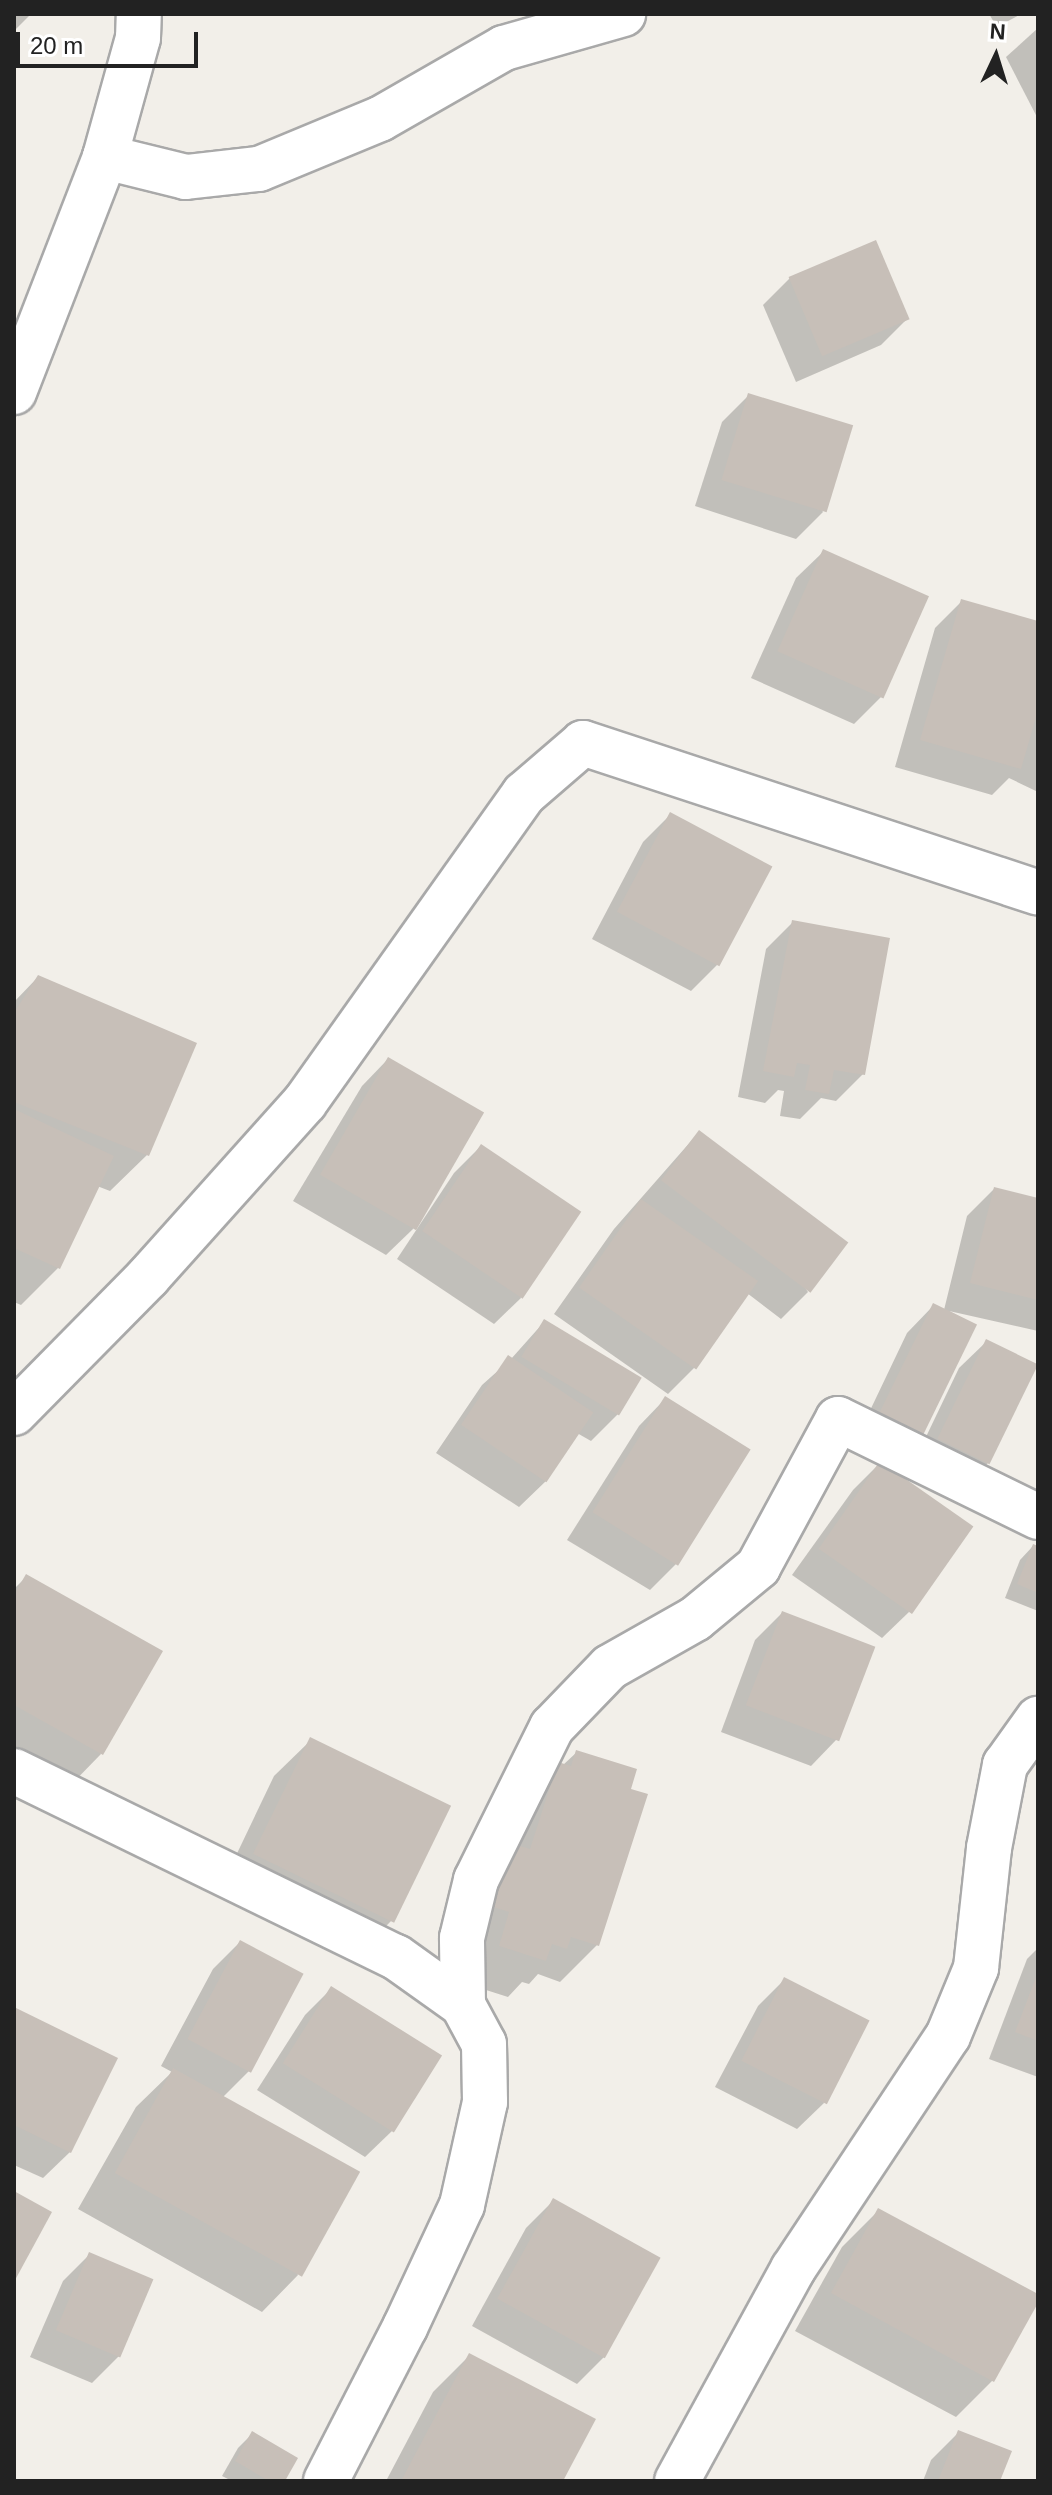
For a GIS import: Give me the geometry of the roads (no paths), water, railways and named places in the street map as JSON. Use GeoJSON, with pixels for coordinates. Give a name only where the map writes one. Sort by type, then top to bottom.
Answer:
{"type":"FeatureCollection","features":[{"type":"Feature","properties":{"kind":"street"},"geometry":{"type":"LineString","coordinates":[[14,392],[105,157],[138,38],[139,14]]}},
{"type":"Feature","properties":{"kind":"street"},"geometry":{"type":"LineString","coordinates":[[105,157],[186,177],[259,169],[380,119],[504,48],[623,14]]}},
{"type":"Feature","properties":{"kind":"street"},"geometry":{"type":"LineString","coordinates":[[14,1413],[148,1277],[305,1102],[524,794],[583,743],[1038,893]]}},
{"type":"Feature","properties":{"kind":"street"},"geometry":{"type":"LineString","coordinates":[[463,2005],[462,1938],[476,1880],[552,1727],[610,1667],[695,1619],[758,1567],[838,1419],[1038,1517]]}},
{"type":"Feature","properties":{"kind":"street"},"geometry":{"type":"LineString","coordinates":[[677,2481],[793,2269],[948,2036],[976,1968],[989,1848],[1005,1765],[1038,1719]]}},
{"type":"Feature","properties":{"kind":"street"},"geometry":{"type":"LineString","coordinates":[[14,1771],[396,1957],[463,2005],[484,2044],[485,2102],[462,2205],[405,2327],[326,2481]]}}]}
